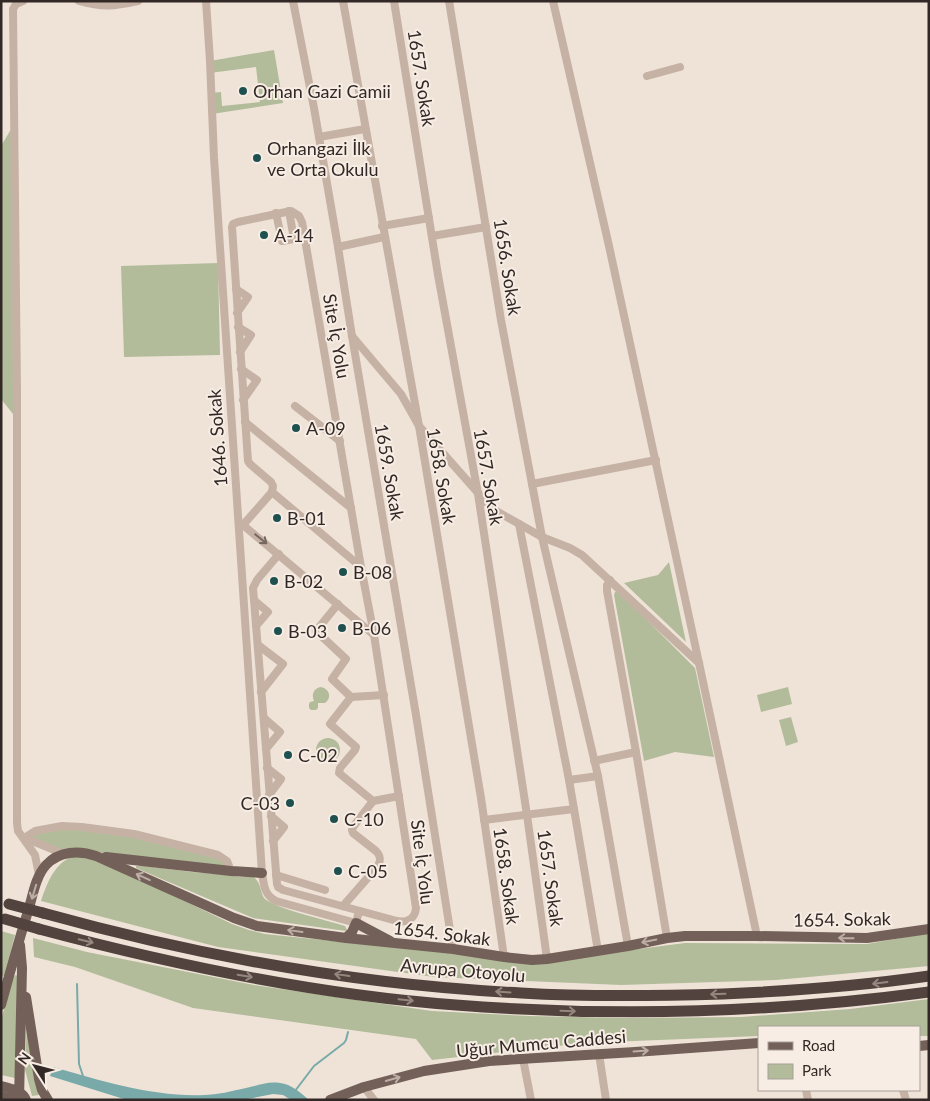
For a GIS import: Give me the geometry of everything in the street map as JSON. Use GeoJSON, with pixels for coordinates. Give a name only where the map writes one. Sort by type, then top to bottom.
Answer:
{"type":"FeatureCollection","features":[{"type":"Feature","properties":{"kind":"highway","name":"Avrupa Otoyolu"},"geometry":{"type":"LineString","coordinates":[[5,903],[168,944],[276,966],[396,983],[496,992],[607,996],[714,994],[843,987],[929,976]]}},
{"type":"Feature","properties":{"kind":"highway","name":"Avrupa Otoyolu"},"geometry":{"type":"LineString","coordinates":[[3,918],[123,950],[220,971],[320,989],[454,1005],[585,1012],[656,1012],[780,1007],[845,1002],[929,992]]}},
{"type":"Feature","properties":{"kind":"main road","name":"1654. Sokak"},"geometry":{"type":"LineString","coordinates":[[64,854],[82,852],[96,856],[257,926],[532,960],[598,951],[667,938],[703,935],[867,938],[929,929]]}},
{"type":"Feature","properties":{"kind":"main road"},"geometry":{"type":"LineString","coordinates":[[1,1005],[39,875],[49,862],[64,854]]}},
{"type":"Feature","properties":{"kind":"main road"},"geometry":{"type":"LineString","coordinates":[[96,856],[262,873]]}},
{"type":"Feature","properties":{"kind":"main road"},"geometry":{"type":"LineString","coordinates":[[346,938],[356,924],[395,943]]}},
{"type":"Feature","properties":{"kind":"main road"},"geometry":{"type":"LineString","coordinates":[[20,937],[22,968],[20,1098]]}},
{"type":"Feature","properties":{"kind":"main road"},"geometry":{"type":"LineString","coordinates":[[22,968],[39,1079],[42,1090],[48,1100]]}},
{"type":"Feature","properties":{"kind":"main road","name":"Uğur Mumcu Caddesi"},"geometry":{"type":"LineString","coordinates":[[330,1100],[424,1070],[489,1061],[758,1043]]}},
{"type":"Feature","properties":{"kind":"main road"},"geometry":{"type":"LineString","coordinates":[[1,1086],[20,1098]]}},
{"type":"Feature","properties":{"kind":"main road"},"geometry":{"type":"LineString","coordinates":[[1,1096],[20,1098]]}},
{"type":"Feature","properties":{"kind":"street"},"geometry":{"type":"LineString","coordinates":[[22,1],[16,4],[13,9],[17,390],[17,823],[18,831],[35,855],[39,875]]}},
{"type":"Feature","properties":{"kind":"street"},"geometry":{"type":"LineString","coordinates":[[80,1],[100,6],[115,6],[138,1]]}},
{"type":"Feature","properties":{"kind":"street","name":"1646. Sokak"},"geometry":{"type":"LineString","coordinates":[[206,1],[214,158],[262,873],[265,890],[273,900],[356,924]]}},
{"type":"Feature","properties":{"kind":"street","name":"1659. Sokak"},"geometry":{"type":"LineString","coordinates":[[293,1],[338,247],[453,949]]}},
{"type":"Feature","properties":{"kind":"street","name":"1658. Sokak"},"geometry":{"type":"LineString","coordinates":[[343,1],[418,426],[484,820],[504,957]]}},
{"type":"Feature","properties":{"kind":"street","name":"1657. Sokak"},"geometry":{"type":"LineString","coordinates":[[394,1],[432,236],[478,494],[548,959]]}},
{"type":"Feature","properties":{"kind":"street","name":"1656. Sokak"},"geometry":{"type":"LineString","coordinates":[[450,1],[501,320],[542,537],[598,776],[628,946]]}},
{"type":"Feature","properties":{"kind":"street"},"geometry":{"type":"LineString","coordinates":[[553,1],[656,460],[757,936]]}},
{"type":"Feature","properties":{"kind":"street"},"geometry":{"type":"LineString","coordinates":[[647,76],[680,67]]}},
{"type":"Feature","properties":{"kind":"street"},"geometry":{"type":"LineString","coordinates":[[318,137],[365,129]]}},
{"type":"Feature","properties":{"kind":"street"},"geometry":{"type":"LineString","coordinates":[[294,239],[289,211],[238,222],[232,226],[248,461],[273,486],[272,492],[240,525],[279,554],[374,635]]}},
{"type":"Feature","properties":{"kind":"street","name":"Site İç Yolu"},"geometry":{"type":"LineString","coordinates":[[276,875],[277,884],[280,889],[402,922],[412,918],[416,910],[384,695],[305,237],[301,219],[289,211]]}},
{"type":"Feature","properties":{"kind":"street"},"geometry":{"type":"LineString","coordinates":[[276,213],[282,241],[305,237]]}},
{"type":"Feature","properties":{"kind":"street"},"geometry":{"type":"LineString","coordinates":[[382,226],[429,218]]}},
{"type":"Feature","properties":{"kind":"street"},"geometry":{"type":"LineString","coordinates":[[432,236],[486,227]]}},
{"type":"Feature","properties":{"kind":"street"},"geometry":{"type":"LineString","coordinates":[[338,247],[384,237]]}},
{"type":"Feature","properties":{"kind":"street"},"geometry":{"type":"LineString","coordinates":[[236,289],[248,297],[238,313]]}},
{"type":"Feature","properties":{"kind":"street"},"geometry":{"type":"LineString","coordinates":[[238,327],[251,336],[240,352]]}},
{"type":"Feature","properties":{"kind":"street"},"geometry":{"type":"LineString","coordinates":[[352,336],[401,394],[418,426],[491,507],[542,537],[582,555],[699,663]]}},
{"type":"Feature","properties":{"kind":"street"},"geometry":{"type":"LineString","coordinates":[[241,369],[257,380],[243,400]]}},
{"type":"Feature","properties":{"kind":"street"},"geometry":{"type":"LineString","coordinates":[[295,406],[340,441]]}},
{"type":"Feature","properties":{"kind":"street"},"geometry":{"type":"LineString","coordinates":[[245,422],[352,508]]}},
{"type":"Feature","properties":{"kind":"street"},"geometry":{"type":"LineString","coordinates":[[532,484],[656,460]]}},
{"type":"Feature","properties":{"kind":"street"},"geometry":{"type":"LineString","coordinates":[[272,492],[361,567]]}},
{"type":"Feature","properties":{"kind":"street"},"geometry":{"type":"LineString","coordinates":[[519,524],[569,780],[598,951]]}},
{"type":"Feature","properties":{"kind":"street"},"geometry":{"type":"LineString","coordinates":[[279,554],[254,584],[276,875],[325,890]]}},
{"type":"Feature","properties":{"kind":"street"},"geometry":{"type":"LineString","coordinates":[[610,580],[607,585],[607,591],[667,938]]}},
{"type":"Feature","properties":{"kind":"street"},"geometry":{"type":"LineString","coordinates":[[254,601],[268,612],[256,626]]}},
{"type":"Feature","properties":{"kind":"street"},"geometry":{"type":"LineString","coordinates":[[338,604],[316,629],[316,632],[346,659],[346,662],[332,679],[352,697],[384,695]]}},
{"type":"Feature","properties":{"kind":"street"},"geometry":{"type":"LineString","coordinates":[[258,645],[282,664],[262,692]]}},
{"type":"Feature","properties":{"kind":"street"},"geometry":{"type":"LineString","coordinates":[[342,906],[378,866],[380,861],[377,853],[353,833],[352,830],[373,801],[338,772],[356,750],[356,747],[331,726],[330,723],[352,697]]}},
{"type":"Feature","properties":{"kind":"street"},"geometry":{"type":"LineString","coordinates":[[264,718],[280,732],[266,750]]}},
{"type":"Feature","properties":{"kind":"street"},"geometry":{"type":"LineString","coordinates":[[594,761],[636,752]]}},
{"type":"Feature","properties":{"kind":"street"},"geometry":{"type":"LineString","coordinates":[[267,768],[281,779],[270,795]]}},
{"type":"Feature","properties":{"kind":"street"},"geometry":{"type":"LineString","coordinates":[[569,780],[598,776]]}},
{"type":"Feature","properties":{"kind":"street","name":"Site İç Yolu"},"geometry":{"type":"LineString","coordinates":[[373,801],[399,796]]}},
{"type":"Feature","properties":{"kind":"street"},"geometry":{"type":"LineString","coordinates":[[484,820],[574,809]]}},
{"type":"Feature","properties":{"kind":"street"},"geometry":{"type":"LineString","coordinates":[[271,816],[284,828],[273,841]]}},
{"type":"Feature","properties":{"kind":"street"},"geometry":{"type":"LineString","coordinates":[[24,838],[35,831],[62,826],[134,834],[218,855],[227,861],[231,871]]}},
{"type":"Feature","properties":{"kind":"street"},"geometry":{"type":"LineString","coordinates":[[24,838],[64,854]]}},
{"type":"Feature","properties":{"kind":"street"},"geometry":{"type":"LineString","coordinates":[[356,924],[359,911]]}},
{"type":"Feature","properties":{"kind":"street"},"geometry":{"type":"LineString","coordinates":[[366,928],[370,914]]}},
{"type":"Feature","properties":{"kind":"street"},"geometry":{"type":"LineString","coordinates":[[599,1054],[606,1100]]}},
{"type":"Feature","properties":{"kind":"street"},"geometry":{"type":"LineString","coordinates":[[524,1059],[531,1100]]}},
{"type":"Feature","properties":{"kind":"street"},"geometry":{"type":"LineString","coordinates":[[364,1088],[374,1100]]}},
{"type":"Feature","properties":{"kind":"green space"},"geometry":{"type":"Polygon","coordinates":[[[274,50],[283,103],[212,114],[211,93],[221,92],[222,106],[260,102],[256,67],[210,73],[210,61],[274,50]]]}},
{"type":"Feature","properties":{"kind":"green space"},"geometry":{"type":"Polygon","coordinates":[[[13,126],[17,419],[1,399],[1,146],[13,126]]]}},
{"type":"Feature","properties":{"kind":"green space"},"geometry":{"type":"Polygon","coordinates":[[[218,263],[220,355],[124,357],[121,266],[218,263]]]}},
{"type":"Feature","properties":{"kind":"green space"},"geometry":{"type":"Polygon","coordinates":[[[669,562],[686,642],[624,583],[658,575],[669,562]]]}},
{"type":"Feature","properties":{"kind":"green space"},"geometry":{"type":"Polygon","coordinates":[[[618,591],[695,668],[714,757],[675,752],[644,761],[614,595],[618,591]]]}},
{"type":"Feature","properties":{"kind":"green space"},"geometry":{"type":"Polygon","coordinates":[[[321,687],[328,692],[329,699],[325,703],[318,703],[316,710],[311,710],[309,704],[314,701],[314,692],[321,687]]]}},
{"type":"Feature","properties":{"kind":"green space"},"geometry":{"type":"Polygon","coordinates":[[[788,687],[792,704],[761,712],[757,695],[788,687]]]}},
{"type":"Feature","properties":{"kind":"green space"},"geometry":{"type":"Polygon","coordinates":[[[791,717],[798,742],[786,746],[779,720],[791,717]]]}},
{"type":"Feature","properties":{"kind":"green space"},"geometry":{"type":"Polygon","coordinates":[[[328,738],[333,739],[339,745],[339,755],[333,761],[328,762],[323,761],[317,755],[316,750],[317,745],[323,739],[328,738]]]}},
{"type":"Feature","properties":{"kind":"green space"},"geometry":{"type":"Polygon","coordinates":[[[82,827],[219,855],[231,871],[68,853],[24,838],[35,831],[82,827]]]}},
{"type":"Feature","properties":{"kind":"green space"},"geometry":{"type":"Polygon","coordinates":[[[81,855],[133,876],[232,924],[265,934],[536,962],[685,943],[867,944],[929,933],[929,966],[776,980],[621,985],[434,977],[218,947],[41,901],[50,878],[60,865],[66,860],[81,855]]]}},
{"type":"Feature","properties":{"kind":"green space"},"geometry":{"type":"Polygon","coordinates":[[[136,866],[254,877],[264,898],[269,902],[345,926],[347,930],[253,918],[136,868],[136,866]]]}},
{"type":"Feature","properties":{"kind":"green space"},"geometry":{"type":"Polygon","coordinates":[[[1,931],[15,935],[4,976],[1,975],[1,931]]]}},
{"type":"Feature","properties":{"kind":"green space"},"geometry":{"type":"Polygon","coordinates":[[[33,938],[87,952],[254,985],[432,1011],[529,1016],[624,1018],[741,1017],[850,1009],[929,999],[929,1036],[920,1036],[920,1026],[758,1026],[758,1036],[585,1043],[432,1060],[416,1039],[193,1008],[75,967],[34,957],[33,938]]]}},
{"type":"Feature","properties":{"kind":"green space"},"geometry":{"type":"Polygon","coordinates":[[[15,975],[18,976],[15,1078],[1,1075],[1,1020],[15,975]]]}},
{"type":"Feature","properties":{"kind":"green space"},"geometry":{"type":"Polygon","coordinates":[[[27,1019],[39,1095],[32,1096],[25,1070],[27,1019]]]}},
{"type":"Feature","properties":{"kind":"water"},"geometry":{"type":"Polygon","coordinates":[[[53,1067],[128,1087],[185,1095],[230,1092],[266,1083],[280,1083],[292,1087],[309,1100],[291,1100],[283,1095],[273,1094],[243,1100],[127,1100],[50,1076],[53,1067]]]}},
{"type":"Feature","properties":{"kind":"waterway"},"geometry":{"type":"LineString","coordinates":[[77,984],[79,1064],[83,1076]]}},
{"type":"Feature","properties":{"kind":"waterway"},"geometry":{"type":"LineString","coordinates":[[295,1091],[314,1066],[344,1043],[348,1032]]}},
{"type":"Feature","properties":{"kind":"place","name":"Orhan Gazi Camii"},"geometry":{"type":"Point","coordinates":[243,91]}},
{"type":"Feature","properties":{"kind":"place","name":"Orhangazi İlk ve Orta Okulu"},"geometry":{"type":"Point","coordinates":[257,158]}},
{"type":"Feature","properties":{"kind":"place","name":"A-14"},"geometry":{"type":"Point","coordinates":[264,235]}},
{"type":"Feature","properties":{"kind":"place","name":"A-09"},"geometry":{"type":"Point","coordinates":[296,428]}},
{"type":"Feature","properties":{"kind":"place","name":"B-01"},"geometry":{"type":"Point","coordinates":[277,518]}},
{"type":"Feature","properties":{"kind":"place","name":"B-08"},"geometry":{"type":"Point","coordinates":[343,572]}},
{"type":"Feature","properties":{"kind":"place","name":"B-02"},"geometry":{"type":"Point","coordinates":[274,581]}},
{"type":"Feature","properties":{"kind":"place","name":"B-06"},"geometry":{"type":"Point","coordinates":[342,628]}},
{"type":"Feature","properties":{"kind":"place","name":"B-03"},"geometry":{"type":"Point","coordinates":[278,631]}},
{"type":"Feature","properties":{"kind":"place","name":"C-02"},"geometry":{"type":"Point","coordinates":[288,755]}},
{"type":"Feature","properties":{"kind":"place","name":"C-03"},"geometry":{"type":"Point","coordinates":[290,803]}},
{"type":"Feature","properties":{"kind":"place","name":"C-10"},"geometry":{"type":"Point","coordinates":[334,819]}},
{"type":"Feature","properties":{"kind":"place","name":"C-05"},"geometry":{"type":"Point","coordinates":[338,871]}}]}
